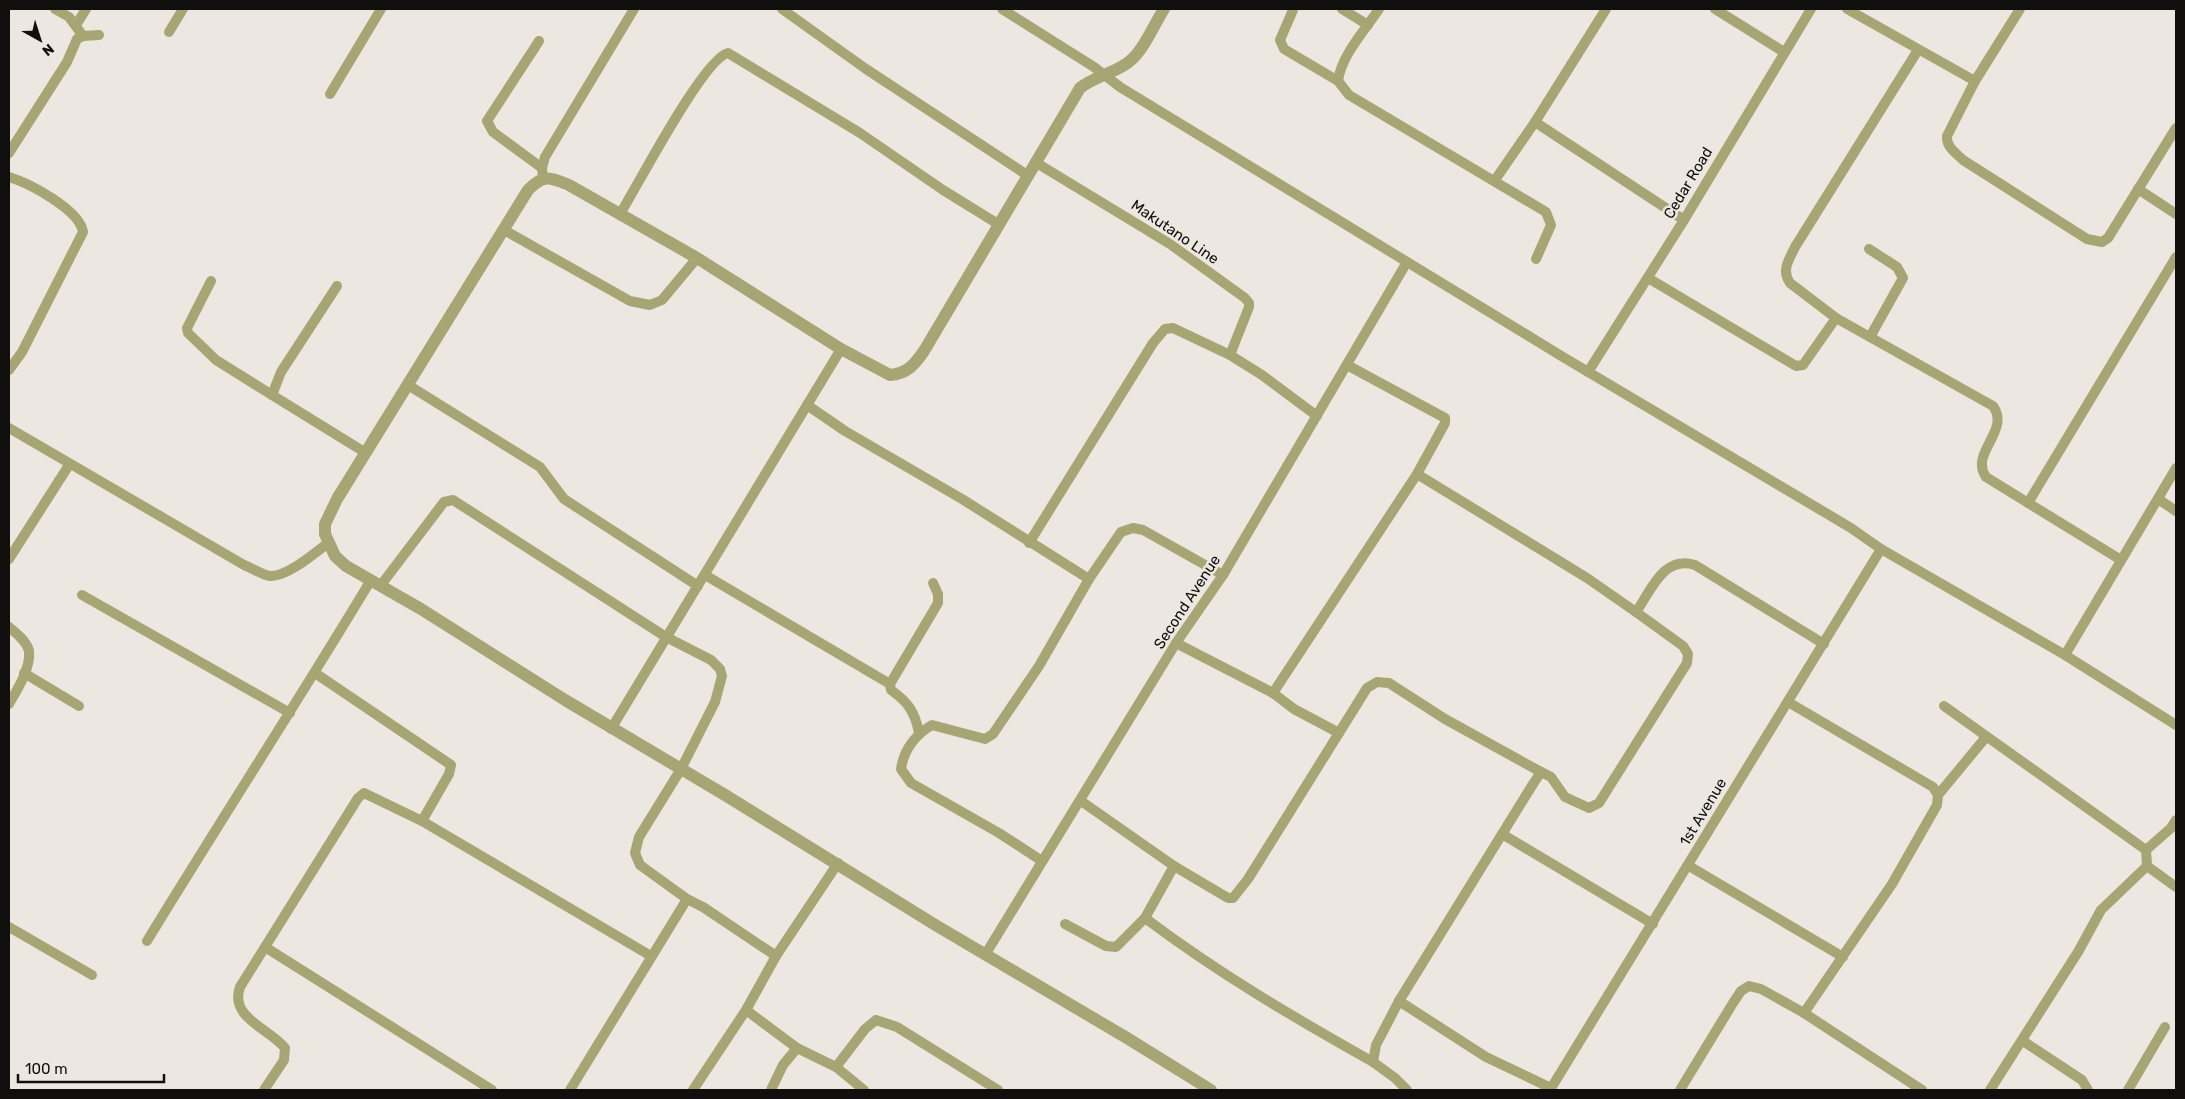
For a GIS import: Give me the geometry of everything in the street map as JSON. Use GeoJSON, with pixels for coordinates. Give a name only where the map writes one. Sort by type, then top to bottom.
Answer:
{"type":"FeatureCollection","features":[{"type":"Feature","properties":{"kind":"street"},"geometry":{"type":"LineString","coordinates":[[55,9],[70,17],[83,36]]}},
{"type":"Feature","properties":{"kind":"street"},"geometry":{"type":"LineString","coordinates":[[76,25],[86,9]]}},
{"type":"Feature","properties":{"kind":"street"},"geometry":{"type":"LineString","coordinates":[[169,32],[183,9]]}},
{"type":"Feature","properties":{"kind":"street"},"geometry":{"type":"LineString","coordinates":[[330,94],[381,9]]}},
{"type":"Feature","properties":{"kind":"street"},"geometry":{"type":"LineString","coordinates":[[634,9],[546,157],[543,173],[528,190],[337,499],[325,524],[328,543],[335,556],[346,566],[376,582],[611,729],[838,863],[986,955],[1211,1090]]}},
{"type":"Feature","properties":{"kind":"street"},"geometry":{"type":"LineString","coordinates":[[782,9],[866,69],[1027,175]]}},
{"type":"Feature","properties":{"kind":"street"},"geometry":{"type":"LineString","coordinates":[[1002,9],[1104,74],[1120,87],[1588,372],[1851,528],[1881,549],[2065,655],[2176,725]]}},
{"type":"Feature","properties":{"kind":"street"},"geometry":{"type":"LineString","coordinates":[[539,41],[487,121],[493,132],[543,173],[569,185],[697,258],[841,349],[890,375],[904,372],[914,365],[1080,88],[1128,63],[1164,9]]}},
{"type":"Feature","properties":{"kind":"street"},"geometry":{"type":"LineString","coordinates":[[1342,9],[1368,25]]}},
{"type":"Feature","properties":{"kind":"street"},"geometry":{"type":"LineString","coordinates":[[1338,81],[1339,74],[1347,57],[1379,9]]}},
{"type":"Feature","properties":{"kind":"street"},"geometry":{"type":"LineString","coordinates":[[1495,180],[1535,122],[1606,9]]}},
{"type":"Feature","properties":{"kind":"street"},"geometry":{"type":"LineString","coordinates":[[1715,9],[1784,52]]}},
{"type":"Feature","properties":{"kind":"street","name":"Cedar Road"},"geometry":{"type":"LineString","coordinates":[[1588,372],[1684,220],[1811,9]]}},
{"type":"Feature","properties":{"kind":"street"},"geometry":{"type":"LineString","coordinates":[[1847,9],[1974,81]]}},
{"type":"Feature","properties":{"kind":"street"},"geometry":{"type":"LineString","coordinates":[[2020,9],[1974,81],[1947,136],[1946,141],[1950,148],[1963,160],[2087,239],[2096,242],[2108,238],[2176,128]]}},
{"type":"Feature","properties":{"kind":"street"},"geometry":{"type":"LineString","coordinates":[[1293,10],[1280,40],[1284,49],[1338,81],[1349,95],[1546,212],[1550,218],[1551,225],[1536,259]]}},
{"type":"Feature","properties":{"kind":"street"},"geometry":{"type":"LineString","coordinates":[[9,153],[67,62],[73,45],[83,36],[100,35]]}},
{"type":"Feature","properties":{"kind":"street"},"geometry":{"type":"LineString","coordinates":[[1918,50],[1800,238],[1785,268],[1790,283],[1836,318],[1993,406],[1998,413],[1999,422],[1980,462],[1981,470],[1986,477],[2121,560]]}},
{"type":"Feature","properties":{"kind":"street"},"geometry":{"type":"LineString","coordinates":[[620,214],[689,96],[718,56],[728,53],[860,132],[943,190],[998,224]]}},
{"type":"Feature","properties":{"kind":"street"},"geometry":{"type":"LineString","coordinates":[[1535,122],[1684,220]]}},
{"type":"Feature","properties":{"kind":"street","name":"Makutano Line"},"geometry":{"type":"LineString","coordinates":[[1035,162],[1170,244],[1244,298],[1249,307],[1230,355]]}},
{"type":"Feature","properties":{"kind":"street"},"geometry":{"type":"LineString","coordinates":[[9,178],[68,210],[78,218],[82,232],[22,352],[9,370]]}},
{"type":"Feature","properties":{"kind":"street"},"geometry":{"type":"LineString","coordinates":[[2138,189],[2176,214]]}},
{"type":"Feature","properties":{"kind":"street"},"geometry":{"type":"LineString","coordinates":[[504,230],[630,301],[650,305],[662,300],[697,258]]}},
{"type":"Feature","properties":{"kind":"street"},"geometry":{"type":"LineString","coordinates":[[1869,249],[1898,266],[1903,278],[1870,337]]}},
{"type":"Feature","properties":{"kind":"street"},"geometry":{"type":"LineString","coordinates":[[2028,503],[2176,257]]}},
{"type":"Feature","properties":{"kind":"street","name":"Second Avenue"},"geometry":{"type":"LineString","coordinates":[[986,955],[1176,643],[1223,576],[1407,262]]}},
{"type":"Feature","properties":{"kind":"street"},"geometry":{"type":"LineString","coordinates":[[1648,278],[1796,366],[1803,365],[1836,318]]}},
{"type":"Feature","properties":{"kind":"street"},"geometry":{"type":"LineString","coordinates":[[211,281],[187,328],[188,333],[216,360],[366,453]]}},
{"type":"Feature","properties":{"kind":"street"},"geometry":{"type":"LineString","coordinates":[[272,395],[282,372],[337,286]]}},
{"type":"Feature","properties":{"kind":"street"},"geometry":{"type":"LineString","coordinates":[[1029,543],[1153,343],[1165,329],[1173,328],[1230,355],[1262,375],[1317,416]]}},
{"type":"Feature","properties":{"kind":"street"},"geometry":{"type":"LineString","coordinates":[[611,729],[841,349]]}},
{"type":"Feature","properties":{"kind":"street"},"geometry":{"type":"LineString","coordinates":[[1274,693],[1417,474],[1445,423],[1446,418],[1347,365]]}},
{"type":"Feature","properties":{"kind":"street"},"geometry":{"type":"LineString","coordinates":[[408,385],[540,467],[564,499],[698,586]]}},
{"type":"Feature","properties":{"kind":"street"},"geometry":{"type":"LineString","coordinates":[[807,405],[845,431],[962,499],[1029,543],[1089,579]]}},
{"type":"Feature","properties":{"kind":"street"},"geometry":{"type":"LineString","coordinates":[[9,428],[69,465],[244,565],[270,576],[283,573],[328,543]]}},
{"type":"Feature","properties":{"kind":"street"},"geometry":{"type":"LineString","coordinates":[[9,559],[69,465]]}},
{"type":"Feature","properties":{"kind":"street"},"geometry":{"type":"LineString","coordinates":[[2065,655],[2176,468]]}},
{"type":"Feature","properties":{"kind":"street"},"geometry":{"type":"LineString","coordinates":[[1081,801],[1174,866],[1228,898],[1237,895],[1367,688],[1377,682],[1389,683],[1445,719],[1551,777],[1564,797],[1589,808],[1599,803],[1687,663],[1688,654],[1683,646],[1587,578],[1417,474]]}},
{"type":"Feature","properties":{"kind":"street"},"geometry":{"type":"LineString","coordinates":[[147,941],[234,797],[376,582],[444,502],[450,499],[666,637],[711,660],[720,669],[722,676],[715,702],[681,769],[639,837],[634,853],[640,865],[687,899],[703,907],[776,956]]}},
{"type":"Feature","properties":{"kind":"street"},"geometry":{"type":"LineString","coordinates":[[2158,499],[2176,511]]}},
{"type":"Feature","properties":{"kind":"street"},"geometry":{"type":"LineString","coordinates":[[1042,861],[1006,837],[911,783],[901,769],[902,759],[918,733],[932,725],[985,739],[993,734],[1039,666],[1089,579],[1121,532],[1133,528],[1143,530],[1223,576]]}},
{"type":"Feature","properties":{"kind":"street","name":"1st Avenue"},"geometry":{"type":"LineString","coordinates":[[1550,1089],[1689,866],[1881,549]]}},
{"type":"Feature","properties":{"kind":"street"},"geometry":{"type":"LineString","coordinates":[[1636,612],[1650,588],[1665,570],[1674,564],[1686,562],[1695,565],[1824,644]]}},
{"type":"Feature","properties":{"kind":"street"},"geometry":{"type":"LineString","coordinates":[[704,575],[890,684]]}},
{"type":"Feature","properties":{"kind":"street"},"geometry":{"type":"LineString","coordinates":[[918,733],[916,715],[904,699],[891,690],[890,684],[938,603],[938,594],[933,583]]}},
{"type":"Feature","properties":{"kind":"street"},"geometry":{"type":"LineString","coordinates":[[82,595],[290,713]]}},
{"type":"Feature","properties":{"kind":"street"},"geometry":{"type":"LineString","coordinates":[[9,627],[22,638],[28,651],[24,673],[9,704]]}},
{"type":"Feature","properties":{"kind":"street"},"geometry":{"type":"LineString","coordinates":[[1176,643],[1274,693],[1294,709],[1339,733]]}},
{"type":"Feature","properties":{"kind":"street"},"geometry":{"type":"LineString","coordinates":[[24,673],[79,706]]}},
{"type":"Feature","properties":{"kind":"street"},"geometry":{"type":"LineString","coordinates":[[315,673],[451,765],[449,774],[422,821]]}},
{"type":"Feature","properties":{"kind":"street"},"geometry":{"type":"LineString","coordinates":[[1788,702],[1933,787],[1938,795]]}},
{"type":"Feature","properties":{"kind":"street"},"geometry":{"type":"LineString","coordinates":[[1944,706],[2146,850]]}},
{"type":"Feature","properties":{"kind":"street"},"geometry":{"type":"LineString","coordinates":[[1804,1013],[1892,884],[1936,805],[1938,795],[1986,737]]}},
{"type":"Feature","properties":{"kind":"street"},"geometry":{"type":"LineString","coordinates":[[1373,1062],[1376,1045],[1398,1002],[1541,772]]}},
{"type":"Feature","properties":{"kind":"street"},"geometry":{"type":"LineString","coordinates":[[264,1090],[284,1060],[285,1048],[254,1024],[238,1004],[237,996],[265,947],[362,794],[369,793],[422,821],[651,956]]}},
{"type":"Feature","properties":{"kind":"street"},"geometry":{"type":"LineString","coordinates":[[2146,850],[2171,828],[2176,820]]}},
{"type":"Feature","properties":{"kind":"street"},"geometry":{"type":"LineString","coordinates":[[1502,834],[1652,924]]}},
{"type":"Feature","properties":{"kind":"street"},"geometry":{"type":"LineString","coordinates":[[1990,1090],[2078,952],[2101,910],[2147,866],[2146,850]]}},
{"type":"Feature","properties":{"kind":"street"},"geometry":{"type":"LineString","coordinates":[[693,1090],[746,1010],[776,956],[838,863]]}},
{"type":"Feature","properties":{"kind":"street"},"geometry":{"type":"LineString","coordinates":[[1065,924],[1111,949],[1122,944],[1145,918],[1174,866]]}},
{"type":"Feature","properties":{"kind":"street"},"geometry":{"type":"LineString","coordinates":[[1689,866],[1843,957]]}},
{"type":"Feature","properties":{"kind":"street"},"geometry":{"type":"LineString","coordinates":[[2147,866],[2176,887]]}},
{"type":"Feature","properties":{"kind":"street"},"geometry":{"type":"LineString","coordinates":[[570,1090],[687,899]]}},
{"type":"Feature","properties":{"kind":"street"},"geometry":{"type":"LineString","coordinates":[[1145,918],[1193,954],[1241,986],[1373,1062],[1395,1078],[1407,1090]]}},
{"type":"Feature","properties":{"kind":"street"},"geometry":{"type":"LineString","coordinates":[[9,927],[92,975]]}},
{"type":"Feature","properties":{"kind":"street"},"geometry":{"type":"LineString","coordinates":[[265,947],[492,1090]]}},
{"type":"Feature","properties":{"kind":"street"},"geometry":{"type":"LineString","coordinates":[[1680,1090],[1733,1003],[1741,992],[1749,986],[1760,988],[1804,1013],[1922,1090]]}},
{"type":"Feature","properties":{"kind":"street"},"geometry":{"type":"LineString","coordinates":[[1398,1002],[1486,1057],[1550,1089]]}},
{"type":"Feature","properties":{"kind":"street"},"geometry":{"type":"LineString","coordinates":[[746,1010],[797,1048],[836,1067],[864,1090]]}},
{"type":"Feature","properties":{"kind":"street"},"geometry":{"type":"LineString","coordinates":[[836,1067],[865,1029],[876,1020],[897,1027],[998,1090]]}},
{"type":"Feature","properties":{"kind":"street"},"geometry":{"type":"LineString","coordinates":[[2128,1090],[2166,1027]]}},
{"type":"Feature","properties":{"kind":"street"},"geometry":{"type":"LineString","coordinates":[[2023,1041],[2082,1080],[2090,1089]]}},
{"type":"Feature","properties":{"kind":"street"},"geometry":{"type":"LineString","coordinates":[[771,1090],[783,1065],[797,1048]]}}]}
